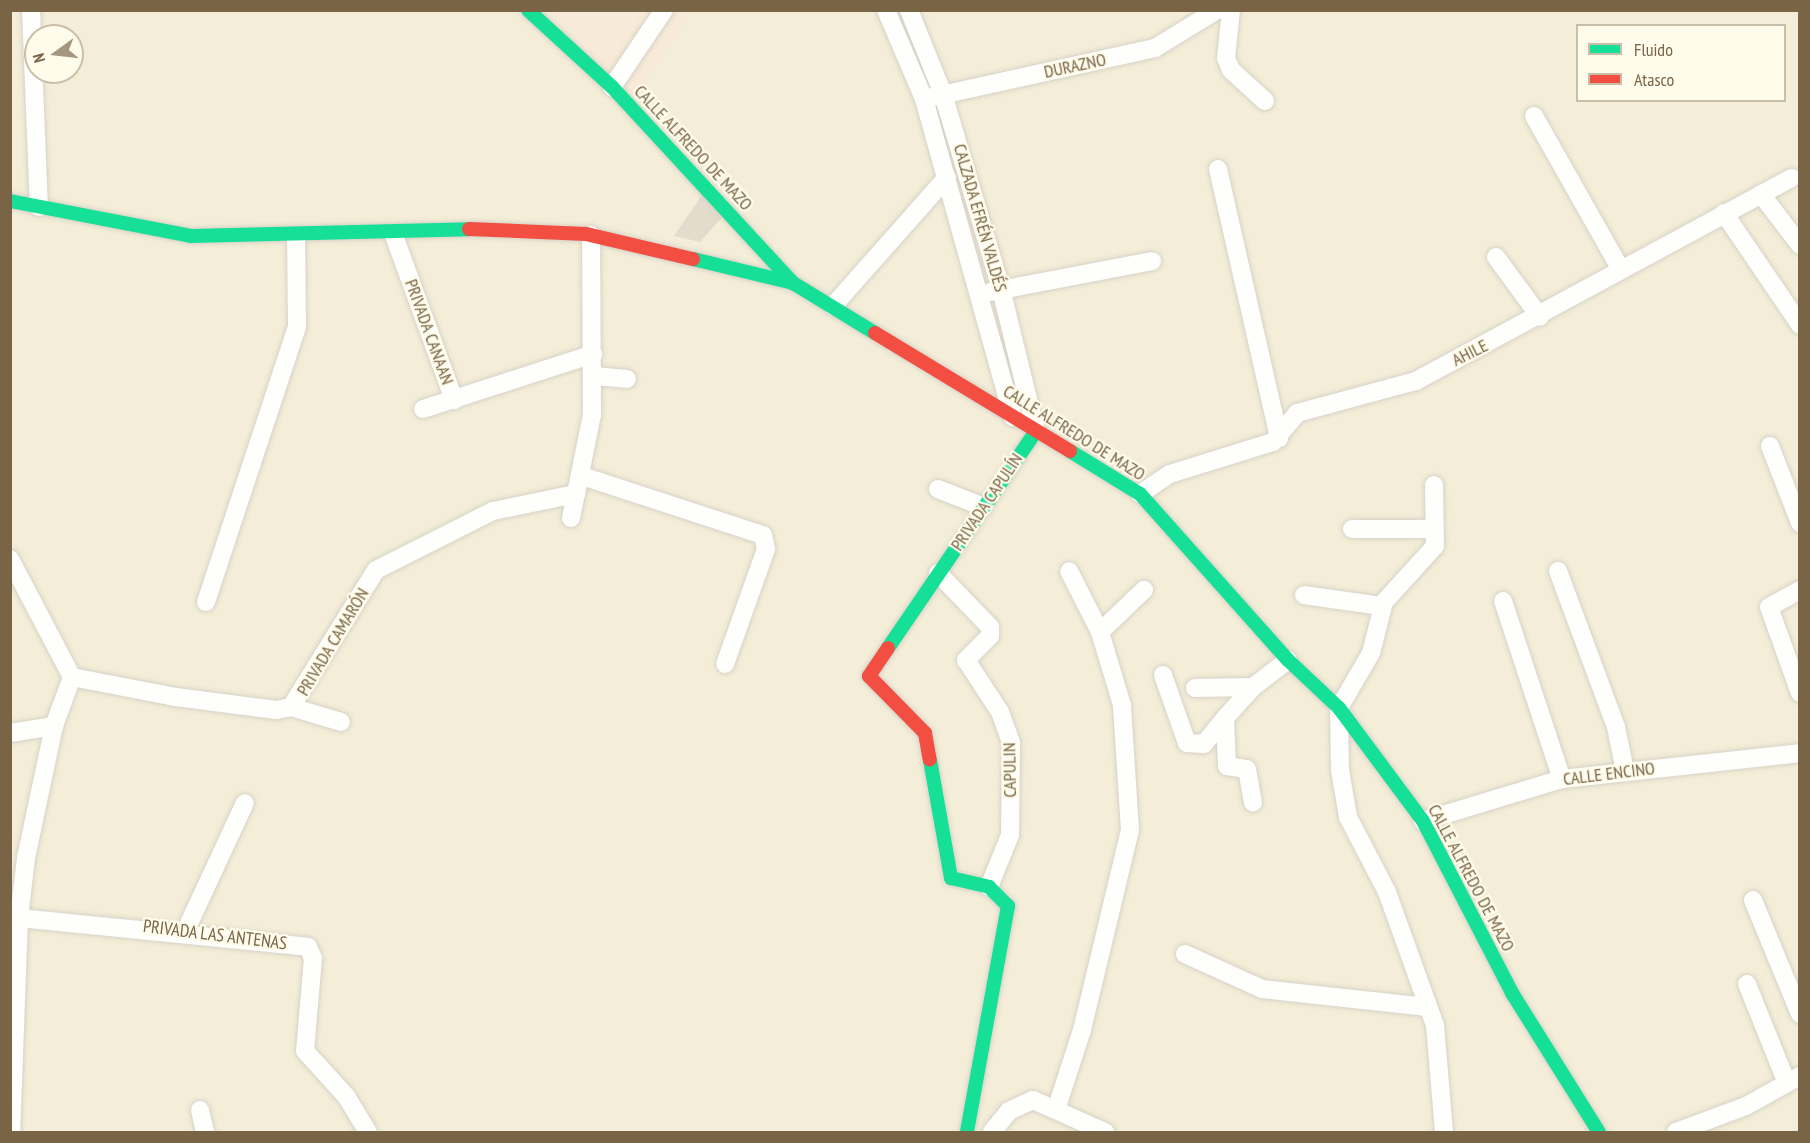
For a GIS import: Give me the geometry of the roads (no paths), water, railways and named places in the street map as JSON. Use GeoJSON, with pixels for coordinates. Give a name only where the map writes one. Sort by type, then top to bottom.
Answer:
{"type":"FeatureCollection","features":[{"type":"Feature","properties":{"kind":"street"},"geometry":{"type":"LineString","coordinates":[[31,10],[39,207]]}},
{"type":"Feature","properties":{"kind":"street","name":"CALLE ALFREDO DE MAZO"},"geometry":{"type":"LineString","coordinates":[[528,10],[612,87],[793,283],[1140,494],[1288,660],[1339,708],[1423,821],[1512,993],[1599,1132]]}},
{"type":"Feature","properties":{"kind":"street"},"geometry":{"type":"LineString","coordinates":[[612,87],[664,10]]}},
{"type":"Feature","properties":{"kind":"street","name":"CALZADA EFRÉN VALDÉS"},"geometry":{"type":"LineString","coordinates":[[886,10],[924,99],[982,294],[1013,417]]}},
{"type":"Feature","properties":{"kind":"street","name":"CALZADA EFRÉN VALDÉS"},"geometry":{"type":"LineString","coordinates":[[909,10],[943,94],[1001,289],[1036,431]]}},
{"type":"Feature","properties":{"kind":"street","name":"DURAZNO"},"geometry":{"type":"LineString","coordinates":[[924,99],[1155,48],[1216,10]]}},
{"type":"Feature","properties":{"kind":"street"},"geometry":{"type":"LineString","coordinates":[[1231,10],[1227,58],[1231,70],[1265,101]]}},
{"type":"Feature","properties":{"kind":"street"},"geometry":{"type":"LineString","coordinates":[[1534,116],[1620,268]]}},
{"type":"Feature","properties":{"kind":"street"},"geometry":{"type":"LineString","coordinates":[[1140,494],[1170,474],[1279,438],[1218,169]]}},
{"type":"Feature","properties":{"kind":"street"},"geometry":{"type":"LineString","coordinates":[[833,306],[948,177]]}},
{"type":"Feature","properties":{"kind":"street","name":"AHILE"},"geometry":{"type":"LineString","coordinates":[[1279,438],[1297,413],[1407,385],[1540,317],[1620,268],[1792,178]]}},
{"type":"Feature","properties":{"kind":"street"},"geometry":{"type":"LineString","coordinates":[[1761,194],[1800,245]]}},
{"type":"Feature","properties":{"kind":"street"},"geometry":{"type":"LineString","coordinates":[[10,201],[191,236],[296,236],[516,228],[591,235],[793,283]]}},
{"type":"Feature","properties":{"kind":"street"},"geometry":{"type":"LineString","coordinates":[[1724,213],[1800,325]]}},
{"type":"Feature","properties":{"kind":"street","name":"PRIVADA CANAAN"},"geometry":{"type":"LineString","coordinates":[[393,233],[454,400],[423,409]]}},
{"type":"Feature","properties":{"kind":"street"},"geometry":{"type":"LineString","coordinates":[[571,518],[582,476],[594,376],[591,235]]}},
{"type":"Feature","properties":{"kind":"street"},"geometry":{"type":"LineString","coordinates":[[206,602],[297,327],[296,236]]}},
{"type":"Feature","properties":{"kind":"street"},"geometry":{"type":"LineString","coordinates":[[1496,257],[1540,317]]}},
{"type":"Feature","properties":{"kind":"street"},"geometry":{"type":"LineString","coordinates":[[982,294],[1152,261]]}},
{"type":"Feature","properties":{"kind":"street"},"geometry":{"type":"LineString","coordinates":[[454,400],[593,354]]}},
{"type":"Feature","properties":{"kind":"street"},"geometry":{"type":"LineString","coordinates":[[594,376],[627,379]]}},
{"type":"Feature","properties":{"kind":"street","name":"PRIVADA CAPULÍN"},"geometry":{"type":"LineString","coordinates":[[989,886],[951,879],[926,733],[869,679],[938,573],[1036,431]]}},
{"type":"Feature","properties":{"kind":"street"},"geometry":{"type":"LineString","coordinates":[[1770,446],[1800,523]]}},
{"type":"Feature","properties":{"kind":"street"},"geometry":{"type":"LineString","coordinates":[[582,476],[763,536],[766,549],[725,664]]}},
{"type":"Feature","properties":{"kind":"street"},"geometry":{"type":"LineString","coordinates":[[1434,485],[1435,546],[1422,566],[1395,585],[1382,606],[1374,645],[1339,708],[1340,770],[1348,817],[1387,891],[1427,1007],[1440,1055],[1444,1132]]}},
{"type":"Feature","properties":{"kind":"street"},"geometry":{"type":"LineString","coordinates":[[938,489],[984,507]]}},
{"type":"Feature","properties":{"kind":"street","name":"PRIVADA CAMARÓN"},"geometry":{"type":"LineString","coordinates":[[72,676],[176,697],[276,710],[291,707],[376,570],[494,511],[576,494]]}},
{"type":"Feature","properties":{"kind":"street"},"geometry":{"type":"LineString","coordinates":[[1352,529],[1434,529]]}},
{"type":"Feature","properties":{"kind":"street"},"geometry":{"type":"LineString","coordinates":[[10,559],[72,676],[54,726],[19,918],[11,1132]]}},
{"type":"Feature","properties":{"kind":"street"},"geometry":{"type":"LineString","coordinates":[[1056,1110],[1082,1030],[1130,830],[1122,705],[1100,632],[1069,571]]}},
{"type":"Feature","properties":{"kind":"street"},"geometry":{"type":"LineString","coordinates":[[1558,571],[1616,727],[1625,771]]}},
{"type":"Feature","properties":{"kind":"street","name":"CAPULIN"},"geometry":{"type":"LineString","coordinates":[[938,573],[991,629],[966,660],[1000,712],[1011,743],[1011,835],[989,886]]}},
{"type":"Feature","properties":{"kind":"street"},"geometry":{"type":"LineString","coordinates":[[1100,632],[1144,590]]}},
{"type":"Feature","properties":{"kind":"street"},"geometry":{"type":"LineString","coordinates":[[1800,590],[1769,607],[1800,693]]}},
{"type":"Feature","properties":{"kind":"street"},"geometry":{"type":"LineString","coordinates":[[1304,595],[1382,606]]}},
{"type":"Feature","properties":{"kind":"street"},"geometry":{"type":"LineString","coordinates":[[1503,601],[1562,779]]}},
{"type":"Feature","properties":{"kind":"street"},"geometry":{"type":"LineString","coordinates":[[1163,675],[1187,743],[1204,744],[1253,687],[1288,660]]}},
{"type":"Feature","properties":{"kind":"street"},"geometry":{"type":"LineString","coordinates":[[1195,688],[1253,687]]}},
{"type":"Feature","properties":{"kind":"street"},"geometry":{"type":"LineString","coordinates":[[291,707],[341,722]]}},
{"type":"Feature","properties":{"kind":"street"},"geometry":{"type":"LineString","coordinates":[[1225,718],[1227,766],[1247,769],[1254,802]]}},
{"type":"Feature","properties":{"kind":"street"},"geometry":{"type":"LineString","coordinates":[[10,733],[54,726]]}},
{"type":"Feature","properties":{"kind":"street","name":"CALLE ENCINO"},"geometry":{"type":"LineString","coordinates":[[1423,821],[1562,779],[1800,753]]}},
{"type":"Feature","properties":{"kind":"street"},"geometry":{"type":"LineString","coordinates":[[185,932],[245,803]]}},
{"type":"Feature","properties":{"kind":"street"},"geometry":{"type":"LineString","coordinates":[[967,1132],[1008,912],[989,886]]}},
{"type":"Feature","properties":{"kind":"street"},"geometry":{"type":"LineString","coordinates":[[1753,900],[1800,1014]]}},
{"type":"Feature","properties":{"kind":"street","name":"PRIVADA LAS ANTENAS"},"geometry":{"type":"LineString","coordinates":[[19,918],[185,932],[311,950],[305,1051],[346,1096],[368,1132]]}},
{"type":"Feature","properties":{"kind":"street"},"geometry":{"type":"LineString","coordinates":[[1185,954],[1262,989],[1427,1007]]}},
{"type":"Feature","properties":{"kind":"street"},"geometry":{"type":"LineString","coordinates":[[1676,1132],[1753,1102],[1793,1079],[1747,984]]}},
{"type":"Feature","properties":{"kind":"street"},"geometry":{"type":"LineString","coordinates":[[992,1132],[1009,1111],[1027,1101],[1056,1110],[1105,1132]]}},
{"type":"Feature","properties":{"kind":"street"},"geometry":{"type":"LineString","coordinates":[[200,1110],[205,1132]]}}]}
